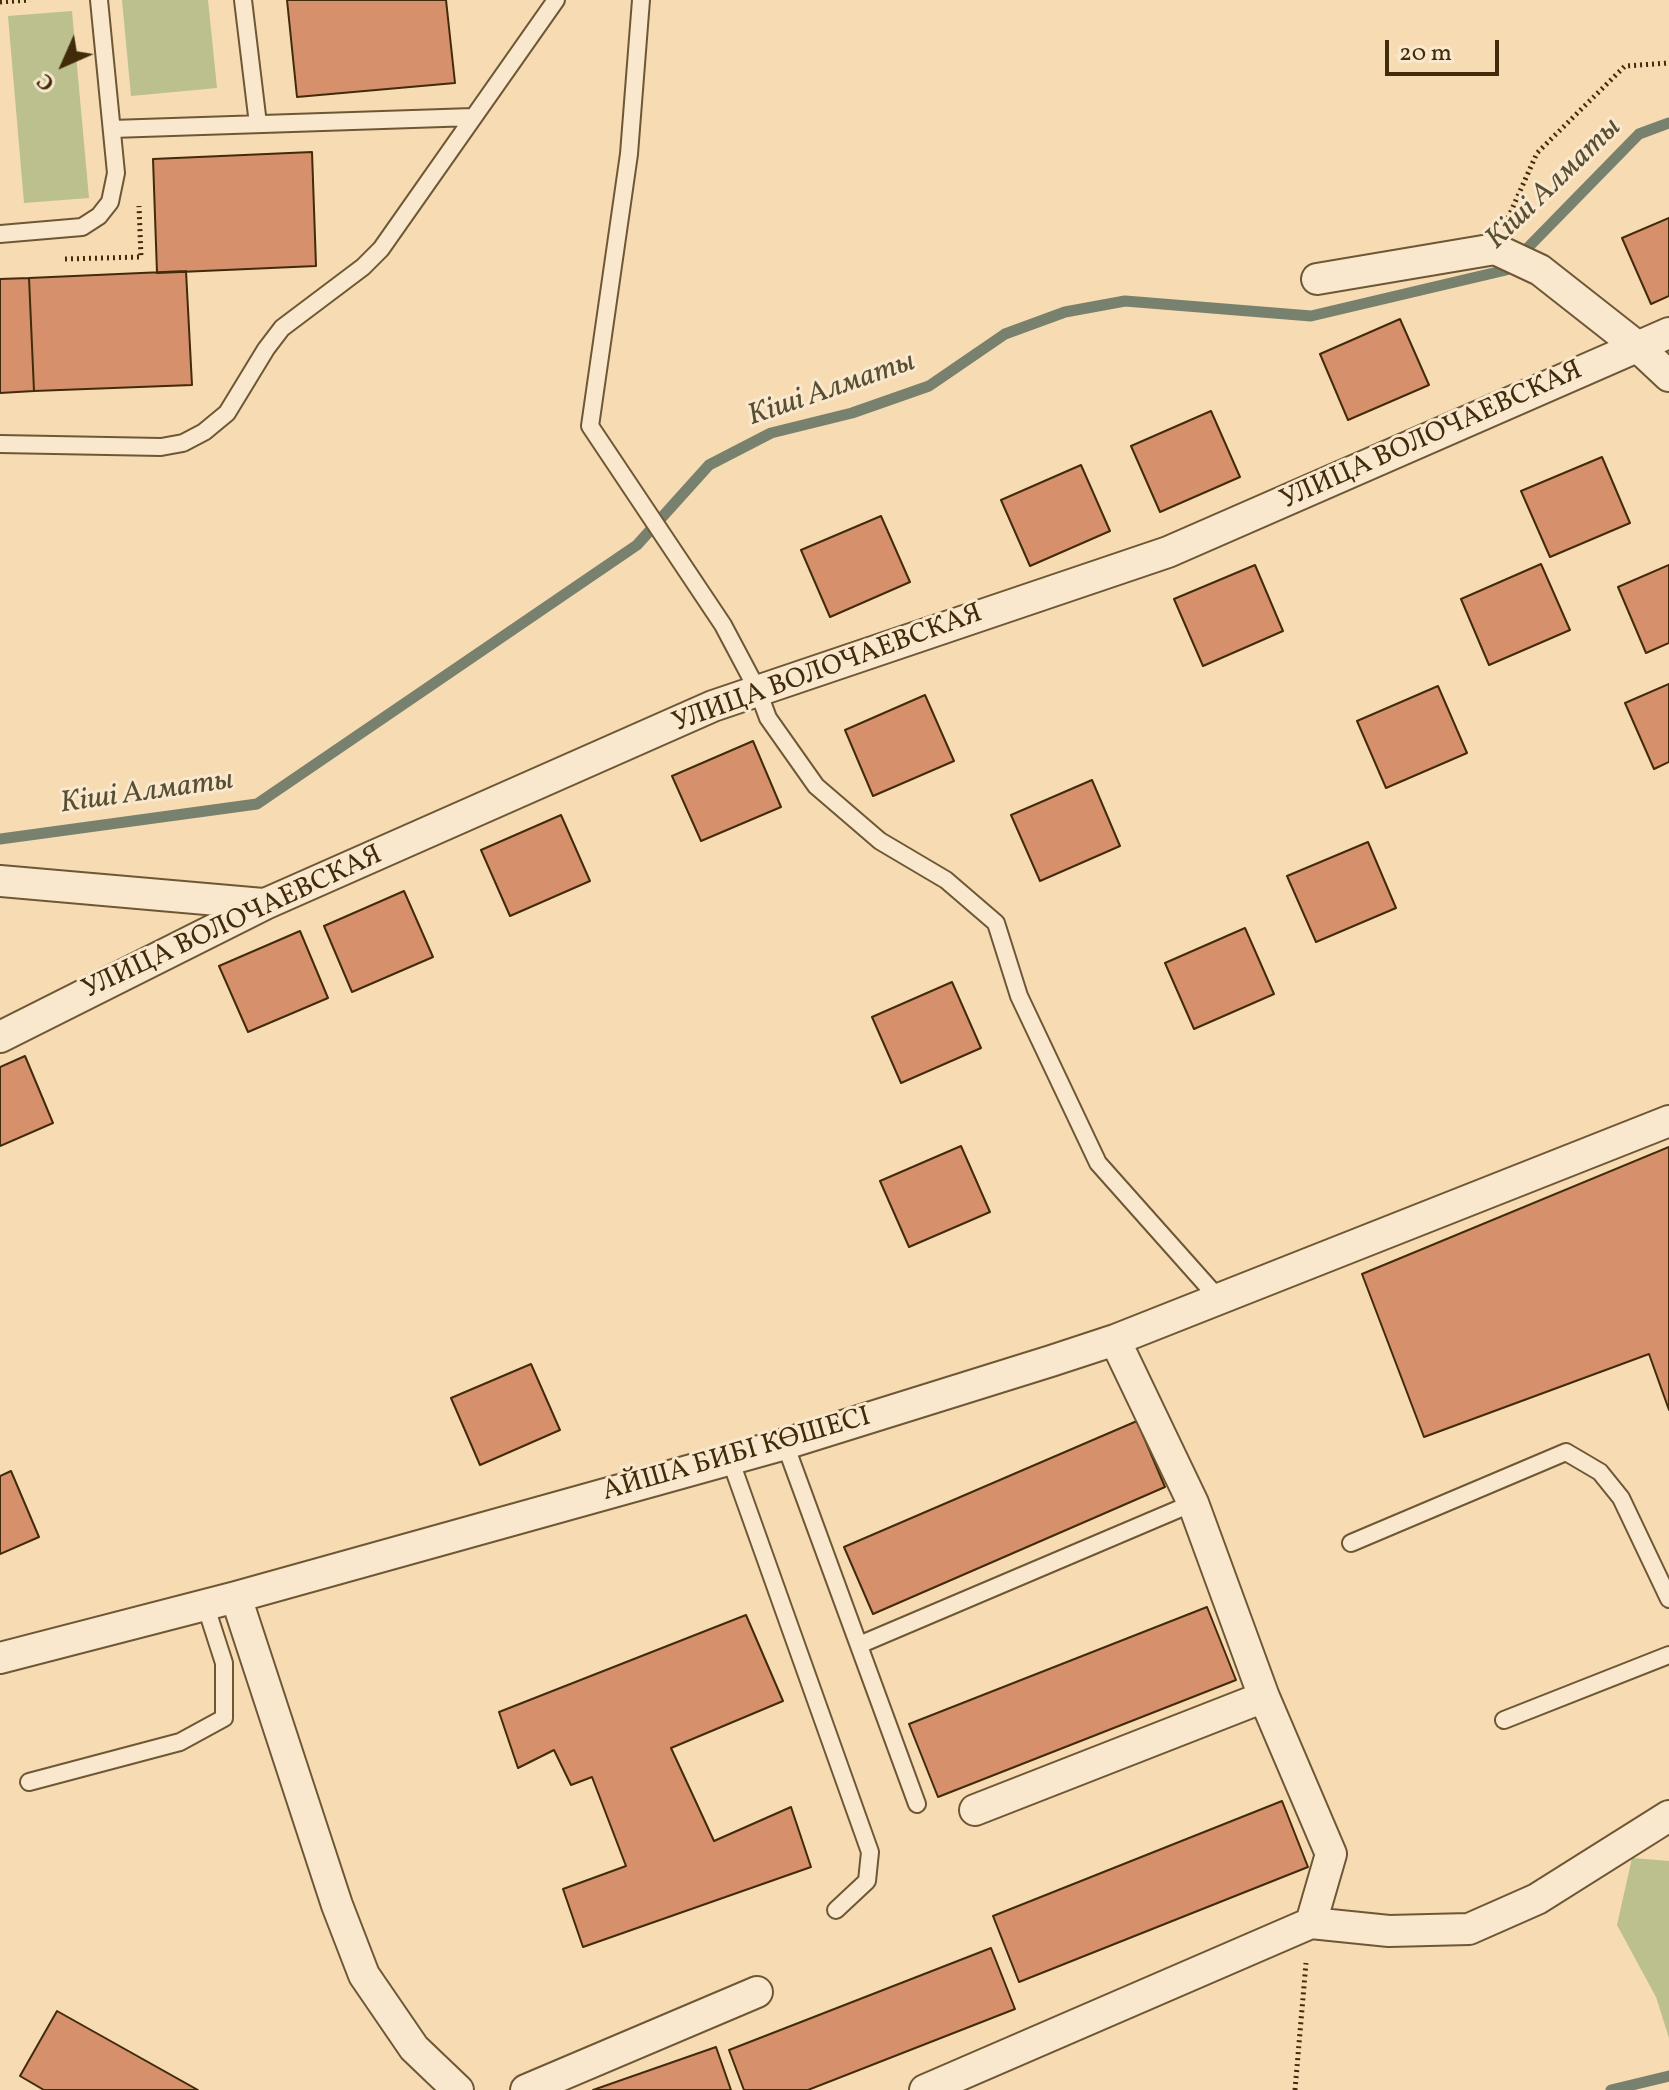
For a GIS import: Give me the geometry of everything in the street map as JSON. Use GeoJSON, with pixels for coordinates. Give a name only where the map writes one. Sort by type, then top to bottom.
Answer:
{"type":"FeatureCollection","features":[{"type":"Feature","properties":{"kind":"street"},"geometry":{"type":"LineString","coordinates":[[1317,279],[1495,249],[1540,270],[1638,347],[1669,376]]}},
{"type":"Feature","properties":{"kind":"street","name":"УЛИЦА ВОЛОЧАЕВСКАЯ"},"geometry":{"type":"LineString","coordinates":[[0,1037],[265,904],[713,706],[1168,552],[1669,333]]}},
{"type":"Feature","properties":{"kind":"street","name":"УЛИЦА ВОЛОЧАЕВСКАЯ"},"geometry":{"type":"LineString","coordinates":[[0,881],[265,904]]}},
{"type":"Feature","properties":{"kind":"street","name":"АЙША БИБІ КӨШЕСІ"},"geometry":{"type":"LineString","coordinates":[[0,1658],[236,1597],[785,1444],[1115,1340],[1669,1121]]}},
{"type":"Feature","properties":{"kind":"street"},"geometry":{"type":"LineString","coordinates":[[1115,1340],[1193,1503],[1264,1697],[1331,1854],[1311,1923]]}},
{"type":"Feature","properties":{"kind":"street"},"geometry":{"type":"LineString","coordinates":[[236,1597],[337,1905],[364,1975],[414,2048],[458,2090]]}},
{"type":"Feature","properties":{"kind":"street"},"geometry":{"type":"LineString","coordinates":[[975,1810],[1264,1697]]}},
{"type":"Feature","properties":{"kind":"street"},"geometry":{"type":"LineString","coordinates":[[925,2090],[1311,1923],[1389,1931],[1469,1929],[1537,1899],[1669,1816]]}},
{"type":"Feature","properties":{"kind":"street"},"geometry":{"type":"LineString","coordinates":[[526,2090],[757,1992]]}},
{"type":"Feature","properties":{"kind":"lane"},"geometry":{"type":"LineString","coordinates":[[0,234],[82,227],[99,216],[110,202],[116,173],[99,0]]}},
{"type":"Feature","properties":{"kind":"lane"},"geometry":{"type":"LineString","coordinates":[[243,0],[258,124]]}},
{"type":"Feature","properties":{"kind":"lane"},"geometry":{"type":"LineString","coordinates":[[0,444],[161,447],[183,443],[204,432],[227,413],[282,328],[363,267],[381,249],[556,0]]}},
{"type":"Feature","properties":{"kind":"lane"},"geometry":{"type":"LineString","coordinates":[[641,0],[629,154],[590,426],[723,625],[758,691],[768,718],[816,786],[880,841],[946,880],[996,923],[1019,996],[1098,1163],[1219,1299]]}},
{"type":"Feature","properties":{"kind":"lane"},"geometry":{"type":"LineString","coordinates":[[112,129],[473,117]]}},
{"type":"Feature","properties":{"kind":"lane"},"geometry":{"type":"LineString","coordinates":[[785,1444],[917,1804]]}},
{"type":"Feature","properties":{"kind":"lane"},"geometry":{"type":"LineString","coordinates":[[1351,1543],[1566,1452],[1600,1472],[1621,1498],[1669,1599]]}},
{"type":"Feature","properties":{"kind":"lane"},"geometry":{"type":"LineString","coordinates":[[730,1459],[870,1852],[867,1881],[836,1910]]}},
{"type":"Feature","properties":{"kind":"lane"},"geometry":{"type":"LineString","coordinates":[[859,1645],[1193,1503]]}},
{"type":"Feature","properties":{"kind":"lane"},"geometry":{"type":"LineString","coordinates":[[29,1782],[180,1742],[224,1718],[224,1663],[205,1604]]}},
{"type":"Feature","properties":{"kind":"lane"},"geometry":{"type":"LineString","coordinates":[[1504,1720],[1669,1655]]}},
{"type":"Feature","properties":{"kind":"path"},"geometry":{"type":"LineString","coordinates":[[0,2],[30,0]]}},
{"type":"Feature","properties":{"kind":"path"},"geometry":{"type":"LineString","coordinates":[[1495,249],[1537,153],[1625,66],[1669,63]]}},
{"type":"Feature","properties":{"kind":"path"},"geometry":{"type":"LineString","coordinates":[[63,259],[141,257],[138,194]]}},
{"type":"Feature","properties":{"kind":"path"},"geometry":{"type":"LineString","coordinates":[[1295,2090],[1304,1974]]}},
{"type":"Feature","properties":{"kind":"green space"},"geometry":{"type":"Polygon","coordinates":[[[122,0],[208,0],[217,88],[131,96],[122,0]]]}},
{"type":"Feature","properties":{"kind":"green space"},"geometry":{"type":"Polygon","coordinates":[[[72,11],[89,198],[24,203],[8,16],[72,11]]]}},
{"type":"Feature","properties":{"kind":"green space"},"geometry":{"type":"Polygon","coordinates":[[[1632,1858],[1669,1861],[1669,2038],[1656,1997],[1617,1925],[1632,1858]]]}},
{"type":"Feature","properties":{"kind":"building"},"geometry":{"type":"Polygon","coordinates":[[[287,0],[446,0],[455,83],[297,97],[287,0]]]}},
{"type":"Feature","properties":{"kind":"building"},"geometry":{"type":"Polygon","coordinates":[[[312,152],[316,266],[157,273],[153,159],[312,152]]]}},
{"type":"Feature","properties":{"kind":"building"},"geometry":{"type":"Polygon","coordinates":[[[1669,218],[1669,296],[1651,304],[1622,238],[1669,218]]]}},
{"type":"Feature","properties":{"kind":"building"},"geometry":{"type":"Polygon","coordinates":[[[186,271],[192,385],[34,391],[29,278],[186,271]]]}},
{"type":"Feature","properties":{"kind":"building"},"geometry":{"type":"Polygon","coordinates":[[[29,278],[34,391],[0,393],[0,279],[29,278]]]}},
{"type":"Feature","properties":{"kind":"building"},"geometry":{"type":"Polygon","coordinates":[[[1400,319],[1429,385],[1348,420],[1320,354],[1400,319]]]}},
{"type":"Feature","properties":{"kind":"building"},"geometry":{"type":"Polygon","coordinates":[[[1211,411],[1240,477],[1160,512],[1131,446],[1211,411]]]}},
{"type":"Feature","properties":{"kind":"building"},"geometry":{"type":"Polygon","coordinates":[[[1602,457],[1630,523],[1550,557],[1521,491],[1602,457]]]}},
{"type":"Feature","properties":{"kind":"building"},"geometry":{"type":"Polygon","coordinates":[[[1081,465],[1110,531],[1030,566],[1001,500],[1081,465]]]}},
{"type":"Feature","properties":{"kind":"building"},"geometry":{"type":"Polygon","coordinates":[[[881,516],[910,582],[830,617],[801,550],[881,516]]]}},
{"type":"Feature","properties":{"kind":"building"},"geometry":{"type":"Polygon","coordinates":[[[1541,564],[1570,630],[1489,665],[1461,599],[1541,564]]]}},
{"type":"Feature","properties":{"kind":"building"},"geometry":{"type":"Polygon","coordinates":[[[1255,565],[1283,631],[1203,666],[1174,599],[1255,565]]]}},
{"type":"Feature","properties":{"kind":"building"},"geometry":{"type":"Polygon","coordinates":[[[1669,565],[1669,643],[1646,653],[1618,587],[1669,565]]]}},
{"type":"Feature","properties":{"kind":"building"},"geometry":{"type":"Polygon","coordinates":[[[1669,684],[1669,762],[1654,769],[1625,703],[1669,684]]]}},
{"type":"Feature","properties":{"kind":"building"},"geometry":{"type":"Polygon","coordinates":[[[1438,686],[1467,753],[1386,788],[1357,721],[1438,686]]]}},
{"type":"Feature","properties":{"kind":"building"},"geometry":{"type":"Polygon","coordinates":[[[925,695],[954,761],[873,796],[845,730],[925,695]]]}},
{"type":"Feature","properties":{"kind":"building"},"geometry":{"type":"Polygon","coordinates":[[[753,741],[781,807],[701,841],[672,776],[753,741]]]}},
{"type":"Feature","properties":{"kind":"building"},"geometry":{"type":"Polygon","coordinates":[[[1092,780],[1120,846],[1040,881],[1011,815],[1092,780]]]}},
{"type":"Feature","properties":{"kind":"building"},"geometry":{"type":"Polygon","coordinates":[[[561,815],[590,881],[510,916],[481,850],[561,815]]]}},
{"type":"Feature","properties":{"kind":"building"},"geometry":{"type":"Polygon","coordinates":[[[1368,842],[1396,908],[1316,942],[1287,876],[1368,842]]]}},
{"type":"Feature","properties":{"kind":"building"},"geometry":{"type":"Polygon","coordinates":[[[404,891],[433,957],[352,992],[324,926],[404,891]]]}},
{"type":"Feature","properties":{"kind":"building"},"geometry":{"type":"Polygon","coordinates":[[[1245,928],[1274,994],[1194,1029],[1165,963],[1245,928]]]}},
{"type":"Feature","properties":{"kind":"building"},"geometry":{"type":"Polygon","coordinates":[[[300,931],[328,998],[248,1032],[219,966],[300,931]]]}},
{"type":"Feature","properties":{"kind":"building"},"geometry":{"type":"Polygon","coordinates":[[[952,982],[981,1048],[901,1083],[872,1017],[952,982]]]}},
{"type":"Feature","properties":{"kind":"building"},"geometry":{"type":"Polygon","coordinates":[[[25,1056],[53,1123],[0,1146],[0,1067],[25,1056]]]}},
{"type":"Feature","properties":{"kind":"building"},"geometry":{"type":"Polygon","coordinates":[[[961,1146],[990,1212],[909,1247],[880,1181],[961,1146]]]}},
{"type":"Feature","properties":{"kind":"building"},"geometry":{"type":"Polygon","coordinates":[[[1669,1147],[1669,1410],[1649,1354],[1424,1437],[1362,1274],[1669,1147]]]}},
{"type":"Feature","properties":{"kind":"building"},"geometry":{"type":"Polygon","coordinates":[[[531,1364],[560,1430],[480,1465],[451,1398],[531,1364]]]}},
{"type":"Feature","properties":{"kind":"building"},"geometry":{"type":"Polygon","coordinates":[[[1137,1421],[1165,1487],[873,1614],[844,1547],[1137,1421]]]}},
{"type":"Feature","properties":{"kind":"building"},"geometry":{"type":"Polygon","coordinates":[[[11,1471],[39,1537],[0,1554],[0,1476],[11,1471]]]}},
{"type":"Feature","properties":{"kind":"building"},"geometry":{"type":"Polygon","coordinates":[[[1207,1607],[1236,1680],[938,1797],[909,1724],[1207,1607]]]}},
{"type":"Feature","properties":{"kind":"building"},"geometry":{"type":"Polygon","coordinates":[[[746,1615],[783,1701],[671,1748],[714,1841],[791,1807],[811,1867],[583,1947],[563,1889],[626,1866],[592,1777],[571,1785],[554,1750],[518,1768],[499,1712],[746,1615]]]}},
{"type":"Feature","properties":{"kind":"building"},"geometry":{"type":"Polygon","coordinates":[[[1282,1801],[1308,1867],[1019,1982],[993,1916],[1282,1801]]]}},
{"type":"Feature","properties":{"kind":"building"},"geometry":{"type":"Polygon","coordinates":[[[991,1948],[1015,2009],[808,2090],[744,2090],[729,2050],[991,1948]]]}},
{"type":"Feature","properties":{"kind":"building"},"geometry":{"type":"Polygon","coordinates":[[[57,2011],[198,2090],[44,2090],[20,2076],[57,2011]]]}},
{"type":"Feature","properties":{"kind":"building"},"geometry":{"type":"Polygon","coordinates":[[[716,2047],[731,2090],[593,2090],[716,2047]]]}},
{"type":"Feature","properties":{"kind":"waterway","name":"Кіші Алматы"},"geometry":{"type":"LineString","coordinates":[[0,839],[257,804],[637,545],[709,465],[771,433],[852,413],[929,386],[1005,334],[1065,312],[1125,301],[1311,316],[1506,270],[1639,134],[1669,123]]}},
{"type":"Feature","properties":{"kind":"waterway"},"geometry":{"type":"LineString","coordinates":[[1611,2090],[1669,2076]]}}]}
